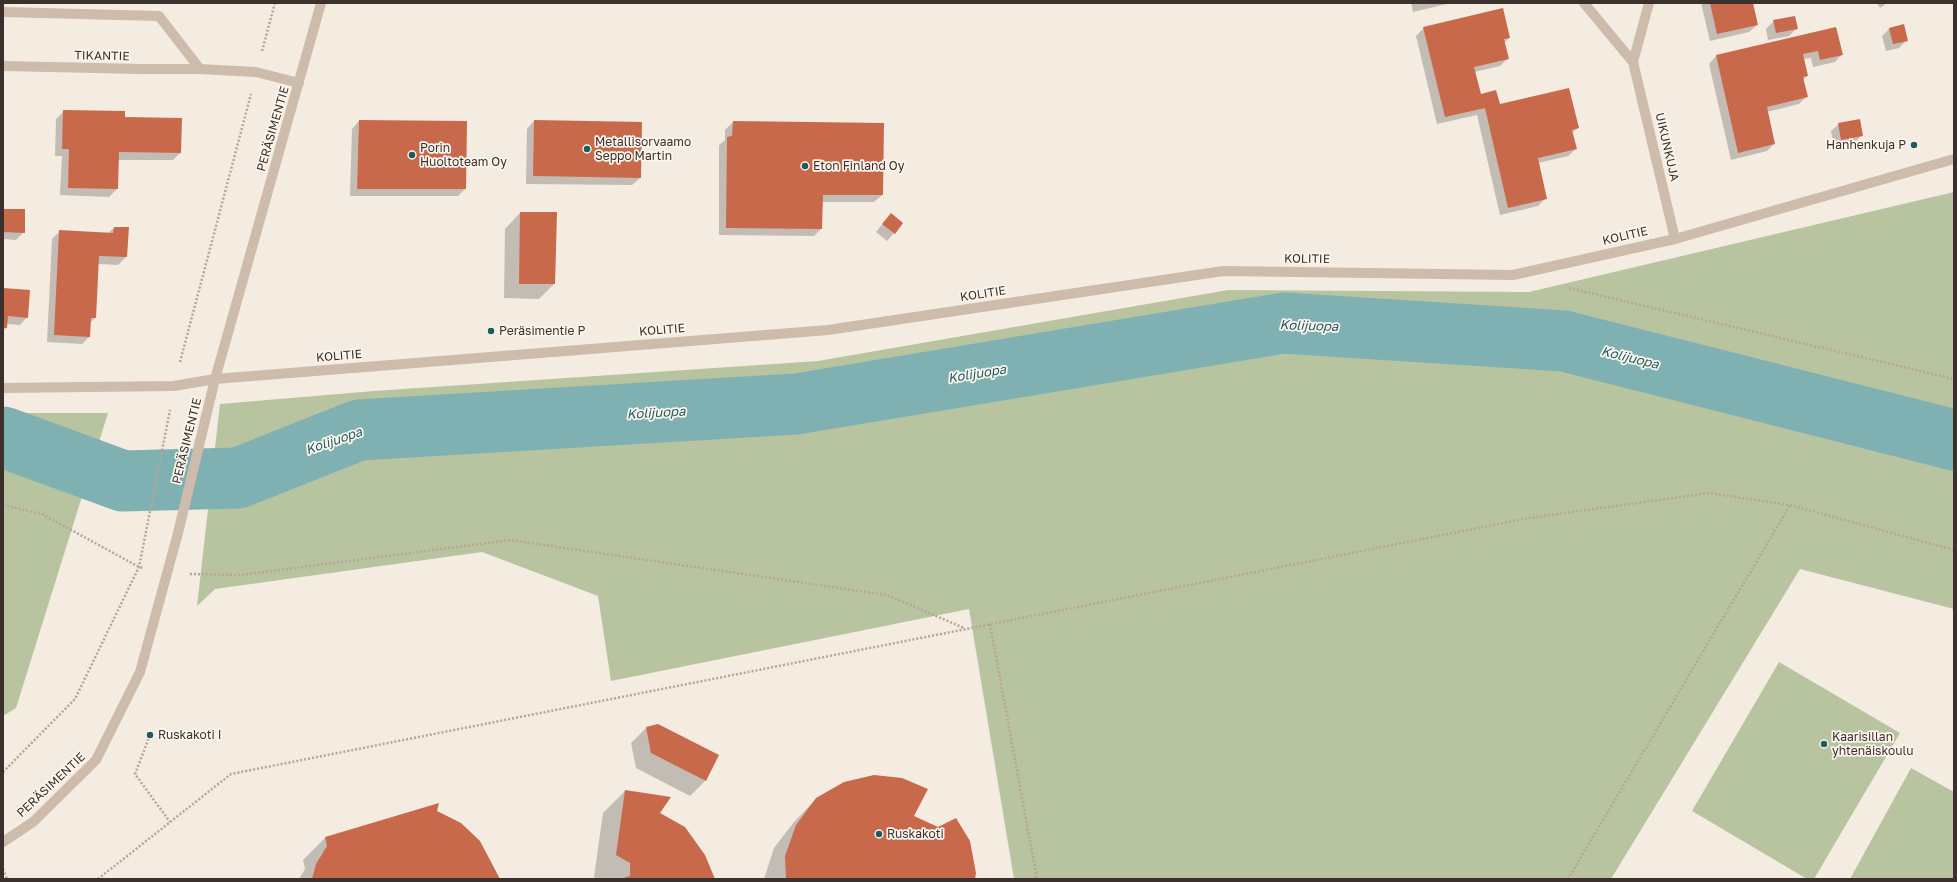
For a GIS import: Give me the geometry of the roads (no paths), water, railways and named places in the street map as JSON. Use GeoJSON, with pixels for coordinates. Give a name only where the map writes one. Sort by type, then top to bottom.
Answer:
{"type":"FeatureCollection","features":[{"type":"Feature","properties":{"kind":"street","name":"PERÄSIMENTIE"},"geometry":{"type":"LineString","coordinates":[[3,842],[33,822],[96,760],[140,672],[178,533],[215,379],[321,3]]}},
{"type":"Feature","properties":{"kind":"street","name":"UIKUNKUJA"},"geometry":{"type":"LineString","coordinates":[[1584,3],[1633,62],[1674,239]]}},
{"type":"Feature","properties":{"kind":"street","name":"UIKUNKUJA"},"geometry":{"type":"LineString","coordinates":[[1633,62],[1649,3]]}},
{"type":"Feature","properties":{"kind":"street"},"geometry":{"type":"LineString","coordinates":[[3,12],[159,16],[200,69]]}},
{"type":"Feature","properties":{"kind":"street","name":"TIKANTIE"},"geometry":{"type":"LineString","coordinates":[[3,66],[141,70],[200,69],[256,72],[299,83]]}},
{"type":"Feature","properties":{"kind":"street","name":"KOLITIE"},"geometry":{"type":"LineString","coordinates":[[3,388],[174,386],[215,379],[828,330],[1223,271],[1514,275],[1674,239],[1954,160]]}},
{"type":"Feature","properties":{"kind":"waterway","name":"Kolijuopa"},"geometry":{"type":"LineString","coordinates":[[3,437],[123,481],[238,478],[359,430],[796,404],[1284,323],[1564,341],[1954,440]]}},
{"type":"Feature","properties":{"kind":"place","name":"Hanhenkuja P"},"geometry":{"type":"Point","coordinates":[1914,145]}},
{"type":"Feature","properties":{"kind":"place","name":"Metallisorvaamo Seppo Martin"},"geometry":{"type":"Point","coordinates":[587,149]}},
{"type":"Feature","properties":{"kind":"place","name":"Porin Huoltoteam Oy"},"geometry":{"type":"Point","coordinates":[412,155]}},
{"type":"Feature","properties":{"kind":"place","name":"Eton Finland Oy"},"geometry":{"type":"Point","coordinates":[805,166]}},
{"type":"Feature","properties":{"kind":"place","name":"Peräsimentie P"},"geometry":{"type":"Point","coordinates":[491,331]}},
{"type":"Feature","properties":{"kind":"place","name":"Ruskakoti I"},"geometry":{"type":"Point","coordinates":[150,735]}},
{"type":"Feature","properties":{"kind":"place","name":"Kaarisillan yhtenäiskoulu"},"geometry":{"type":"Point","coordinates":[1824,744]}},
{"type":"Feature","properties":{"kind":"place","name":"Ruskakoti"},"geometry":{"type":"Point","coordinates":[879,834]}}]}
